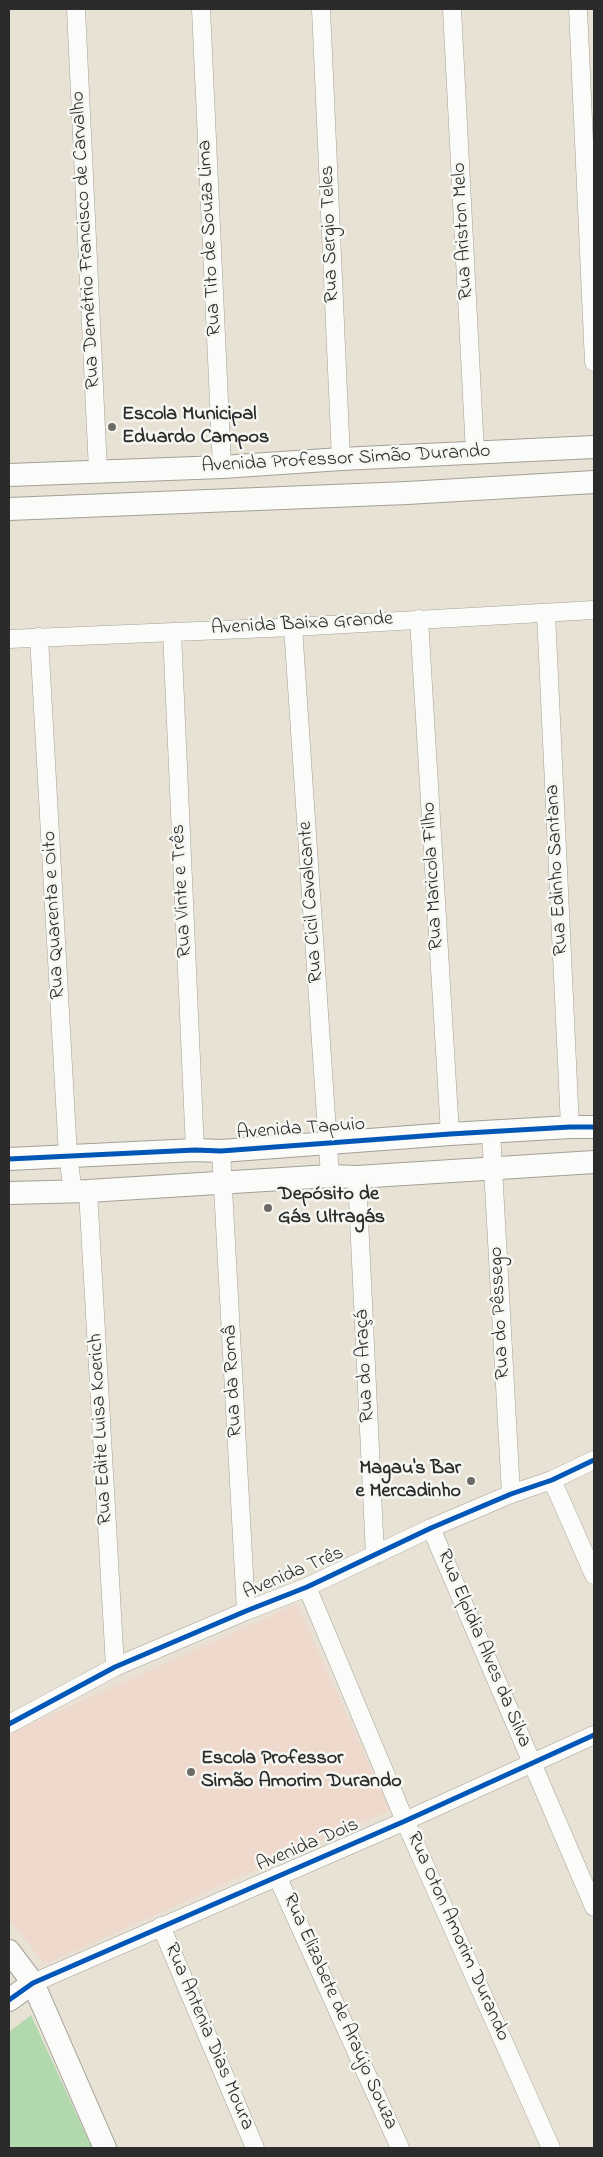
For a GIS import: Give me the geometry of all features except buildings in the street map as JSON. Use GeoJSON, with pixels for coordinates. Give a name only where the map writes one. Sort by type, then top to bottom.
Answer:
{"type":"FeatureCollection","features":[{"type":"Feature","properties":{"kind":"street","name":"Rua Demétrio Francisco de Carvalho"},"geometry":{"type":"LineString","coordinates":[[76,9],[98,471]]}},
{"type":"Feature","properties":{"kind":"street","name":"Rua Tito de Souza Lima"},"geometry":{"type":"LineString","coordinates":[[201,9],[222,467]]}},
{"type":"Feature","properties":{"kind":"street","name":"Rua Sergio Teles"},"geometry":{"type":"LineString","coordinates":[[321,9],[341,459]]}},
{"type":"Feature","properties":{"kind":"street","name":"Rua Ariston Melo"},"geometry":{"type":"LineString","coordinates":[[452,9],[475,452]]}},
{"type":"Feature","properties":{"kind":"street"},"geometry":{"type":"LineString","coordinates":[[578,9],[594,362]]}},
{"type":"Feature","properties":{"kind":"street","name":"Avenida Professor Simão Durando"},"geometry":{"type":"LineString","coordinates":[[9,475],[222,467],[341,459],[594,447]]}},
{"type":"Feature","properties":{"kind":"street"},"geometry":{"type":"LineString","coordinates":[[405,456],[407,493]]}},
{"type":"Feature","properties":{"kind":"street","name":"Avenida Professor Simão Durando"},"geometry":{"type":"LineString","coordinates":[[9,509],[407,493],[594,482]]}},
{"type":"Feature","properties":{"kind":"street","name":"Avenida Baixa Grande"},"geometry":{"type":"LineString","coordinates":[[9,639],[293,627],[594,610]]}},
{"type":"Feature","properties":{"kind":"street","name":"Rua Edinho Santana"},"geometry":{"type":"LineString","coordinates":[[546,613],[570,1127]]}},
{"type":"Feature","properties":{"kind":"street","name":"Rua Maricola Filho"},"geometry":{"type":"LineString","coordinates":[[419,619],[450,1134]]}},
{"type":"Feature","properties":{"kind":"street","name":"Rua Cicil Cavalcante"},"geometry":{"type":"LineString","coordinates":[[293,627],[330,1176]]}},
{"type":"Feature","properties":{"kind":"street","name":"Rua Vinte e Três"},"geometry":{"type":"LineString","coordinates":[[172,632],[195,1150]]}},
{"type":"Feature","properties":{"kind":"street","name":"Rua Quarenta e Oito"},"geometry":{"type":"LineString","coordinates":[[39,637],[68,1156],[80,1191]]}},
{"type":"Feature","properties":{"kind":"street","name":"Avenida Tapuio"},"geometry":{"type":"LineString","coordinates":[[9,1160],[221,1150],[450,1134],[594,1127]]}},
{"type":"Feature","properties":{"kind":"street","name":"Rua do Pêssego"},"geometry":{"type":"LineString","coordinates":[[491,1132],[511,1494]]}},
{"type":"Feature","properties":{"kind":"street","name":"Rua da Româ"},"geometry":{"type":"LineString","coordinates":[[221,1150],[246,1611]]}},
{"type":"Feature","properties":{"kind":"street"},"geometry":{"type":"LineString","coordinates":[[9,1194],[330,1176],[357,1178],[594,1162]]}},
{"type":"Feature","properties":{"kind":"street","name":"Rua do Araçá"},"geometry":{"type":"LineString","coordinates":[[357,1178],[375,1555]]}},
{"type":"Feature","properties":{"kind":"street","name":"Rua Edite Luisa Koerich"},"geometry":{"type":"LineString","coordinates":[[80,1191],[115,1668]]}},
{"type":"Feature","properties":{"kind":"street","name":"Avenida Três"},"geometry":{"type":"LineString","coordinates":[[9,1724],[115,1668],[246,1611],[307,1587],[431,1528],[511,1494],[552,1480],[594,1460]]}},
{"type":"Feature","properties":{"kind":"street"},"geometry":{"type":"LineString","coordinates":[[552,1480],[594,1575]]}},
{"type":"Feature","properties":{"kind":"street","name":"Rua Elpidia Alves da Silva"},"geometry":{"type":"LineString","coordinates":[[431,1528],[594,1907]]}},
{"type":"Feature","properties":{"kind":"street","name":"Rua Oton Amorim Durando"},"geometry":{"type":"LineString","coordinates":[[307,1587],[405,1821],[551,2148]]}},
{"type":"Feature","properties":{"kind":"street","name":"Avenida Dois"},"geometry":{"type":"LineString","coordinates":[[33,1983],[405,1821],[594,1735]]}},
{"type":"Feature","properties":{"kind":"street","name":"Rua Elizabete de Araújo Souza"},"geometry":{"type":"LineString","coordinates":[[277,1876],[400,2148]]}},
{"type":"Feature","properties":{"kind":"street","name":"Rua Antenia Dias Moura"},"geometry":{"type":"LineString","coordinates":[[161,1926],[255,2148]]}},
{"type":"Feature","properties":{"kind":"street"},"geometry":{"type":"LineString","coordinates":[[9,1951],[33,1983],[105,2148]]}},
{"type":"Feature","properties":{"kind":"street"},"geometry":{"type":"LineString","coordinates":[[9,2000],[33,1983]]}},
{"type":"Feature","properties":{"kind":"shaded area","name":"Escola Professor Simão Amorim Durando"},"geometry":{"type":"Polygon","coordinates":[[[297,1604],[390,1810],[45,1964],[9,1919],[9,1734],[297,1604]]]}},
{"type":"Feature","properties":{"kind":"green space"},"geometry":{"type":"Polygon","coordinates":[[[31,2015],[92,2148],[9,2148],[9,2032],[31,2015]]]}},
{"type":"Feature","properties":{"kind":"cycle path"},"geometry":{"type":"LineString","coordinates":[[9,1159],[195,1150],[221,1151],[450,1134],[594,1127]]}},
{"type":"Feature","properties":{"kind":"cycle path"},"geometry":{"type":"LineString","coordinates":[[9,1724],[115,1667],[307,1587],[431,1528],[511,1494],[552,1480],[594,1460]]}},
{"type":"Feature","properties":{"kind":"cycle path"},"geometry":{"type":"LineString","coordinates":[[9,2000],[33,1983],[405,1821],[594,1735]]}},
{"type":"Feature","properties":{"kind":"place","name":"Escola Municipal Eduardo Campos"},"geometry":{"type":"Point","coordinates":[112,427]}},
{"type":"Feature","properties":{"kind":"place","name":"Depósito de Gás Ultragás"},"geometry":{"type":"Point","coordinates":[268,1208]}},
{"type":"Feature","properties":{"kind":"place","name":"Magau's Bar e Mercadinho"},"geometry":{"type":"Point","coordinates":[471,1481]}},
{"type":"Feature","properties":{"kind":"place","name":"Escola Professor Simão Amorim Durando"},"geometry":{"type":"Point","coordinates":[191,1772]}}]}
